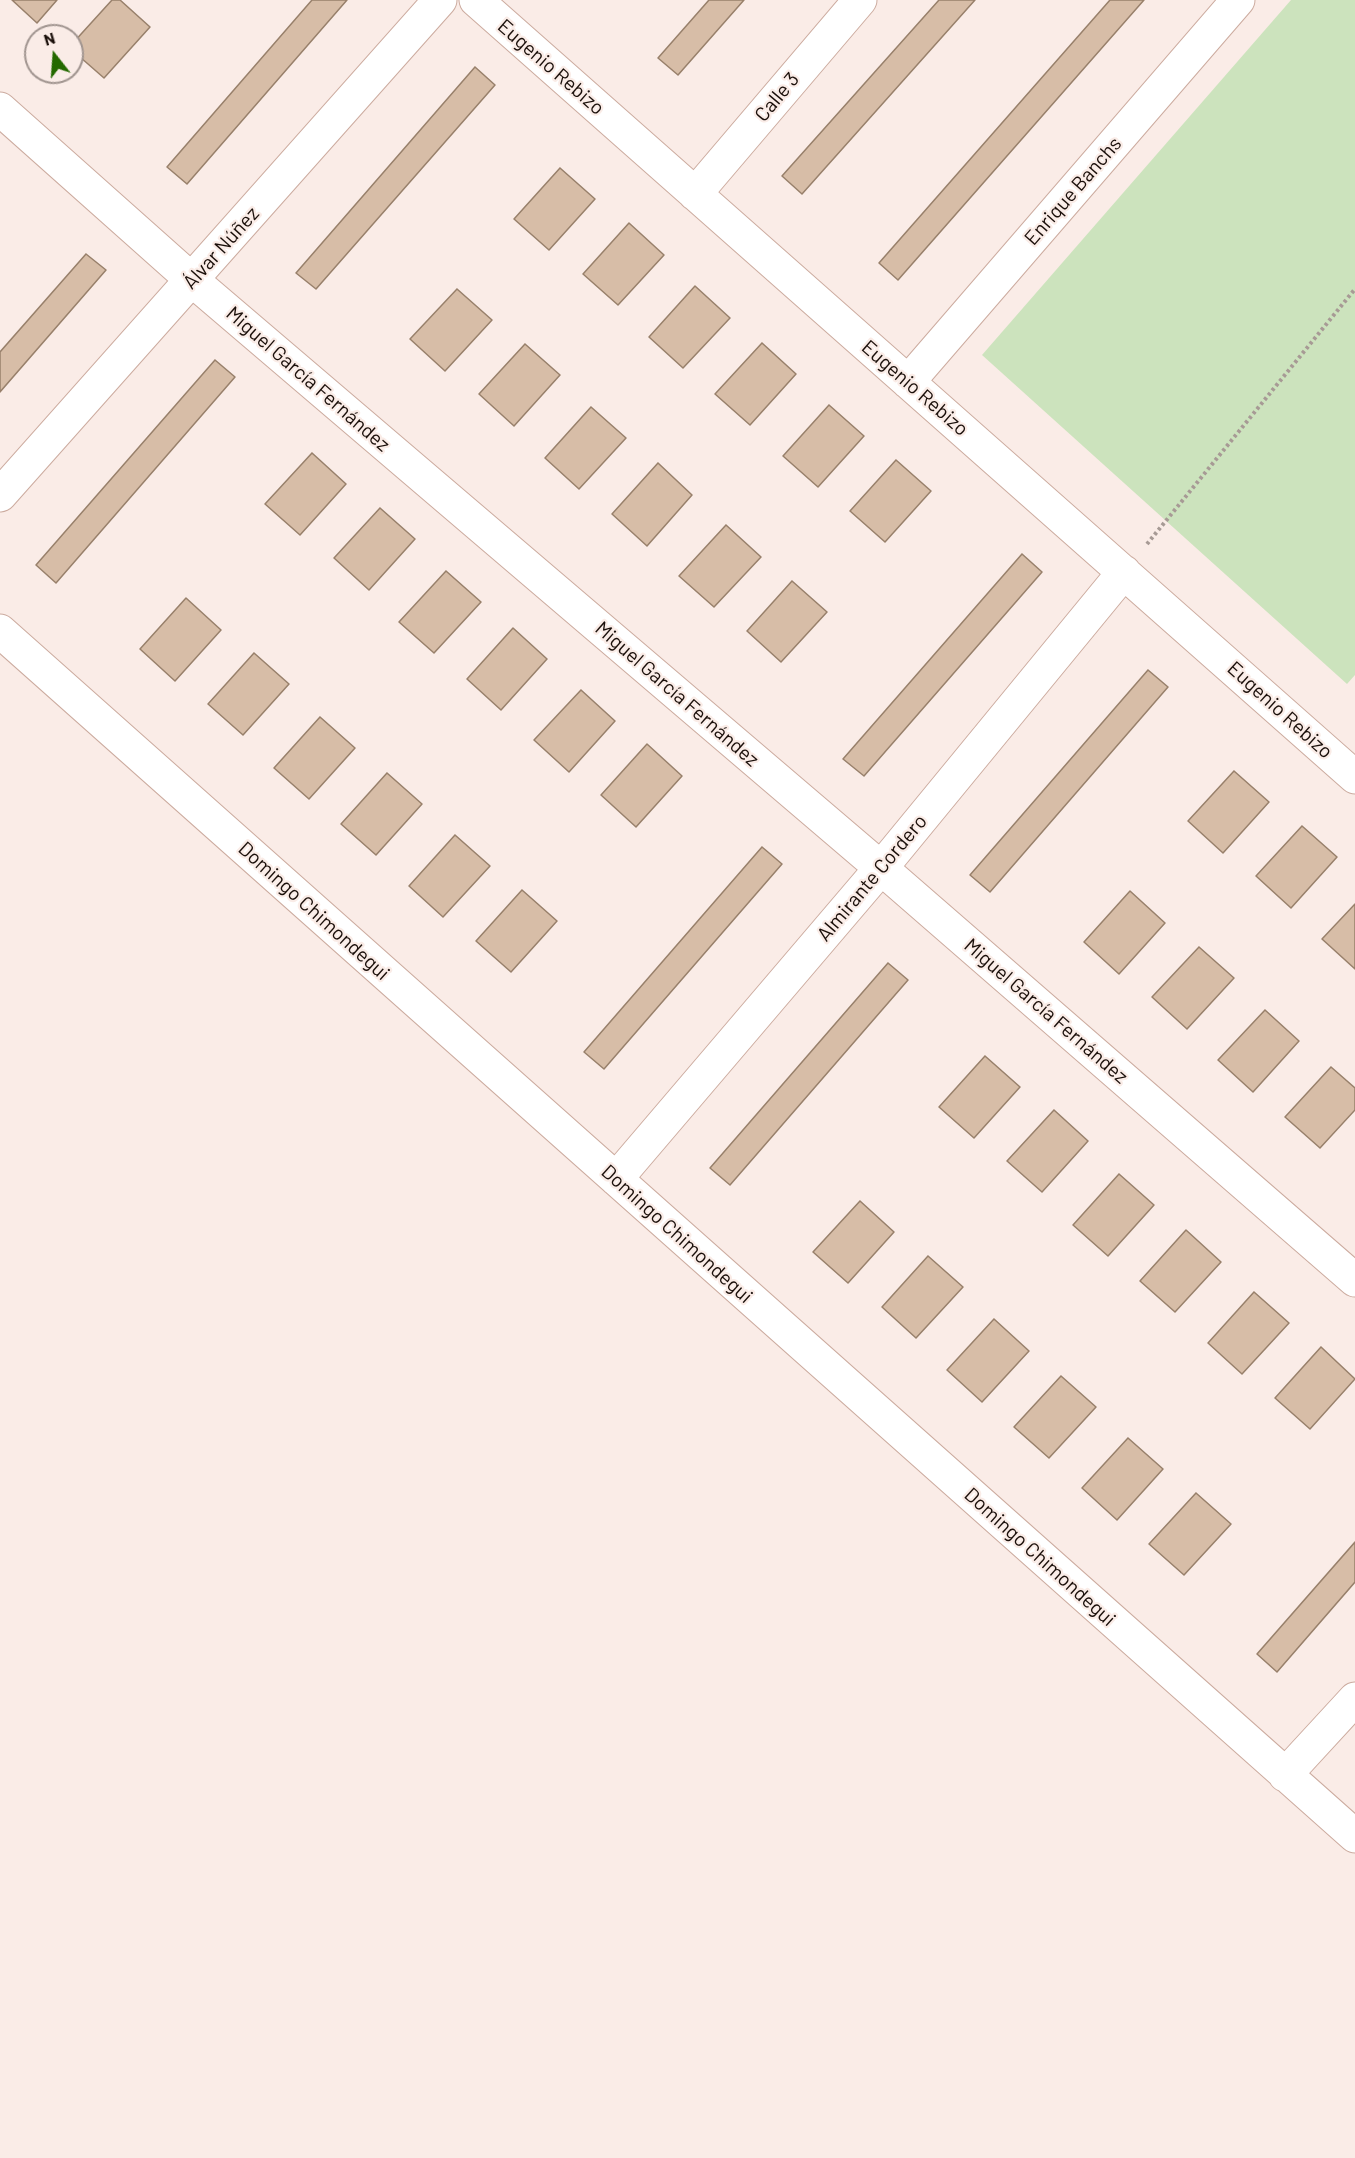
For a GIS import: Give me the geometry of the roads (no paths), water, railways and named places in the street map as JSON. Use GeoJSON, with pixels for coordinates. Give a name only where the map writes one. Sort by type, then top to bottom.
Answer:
{"type":"FeatureCollection","features":[{"type":"Feature","properties":{"kind":"street","name":"Álvar Núñez"},"geometry":{"type":"LineString","coordinates":[[0,495],[440,0]]}},
{"type":"Feature","properties":{"kind":"street","name":"Eugenio Rebizo"},"geometry":{"type":"LineString","coordinates":[[476,0],[1355,777]]}},
{"type":"Feature","properties":{"kind":"street","name":"Calle 3"},"geometry":{"type":"LineString","coordinates":[[695,194],[860,0]]}},
{"type":"Feature","properties":{"kind":"street","name":"Enrique Banchs"},"geometry":{"type":"LineString","coordinates":[[908,382],[1238,0]]}},
{"type":"Feature","properties":{"kind":"street","name":"Miguel García Fernández"},"geometry":{"type":"LineString","coordinates":[[0,109],[192,280],[881,868],[1355,1280]]}},
{"type":"Feature","properties":{"kind":"street","name":"Almirante Cordero"},"geometry":{"type":"LineString","coordinates":[[616,1179],[881,868],[1124,572]]}},
{"type":"Feature","properties":{"kind":"street","name":"Domingo Chimondegui"},"geometry":{"type":"LineString","coordinates":[[0,631],[1355,1836]]}},
{"type":"Feature","properties":{"kind":"street"},"geometry":{"type":"LineString","coordinates":[[1285,1775],[1355,1699]]}}]}
